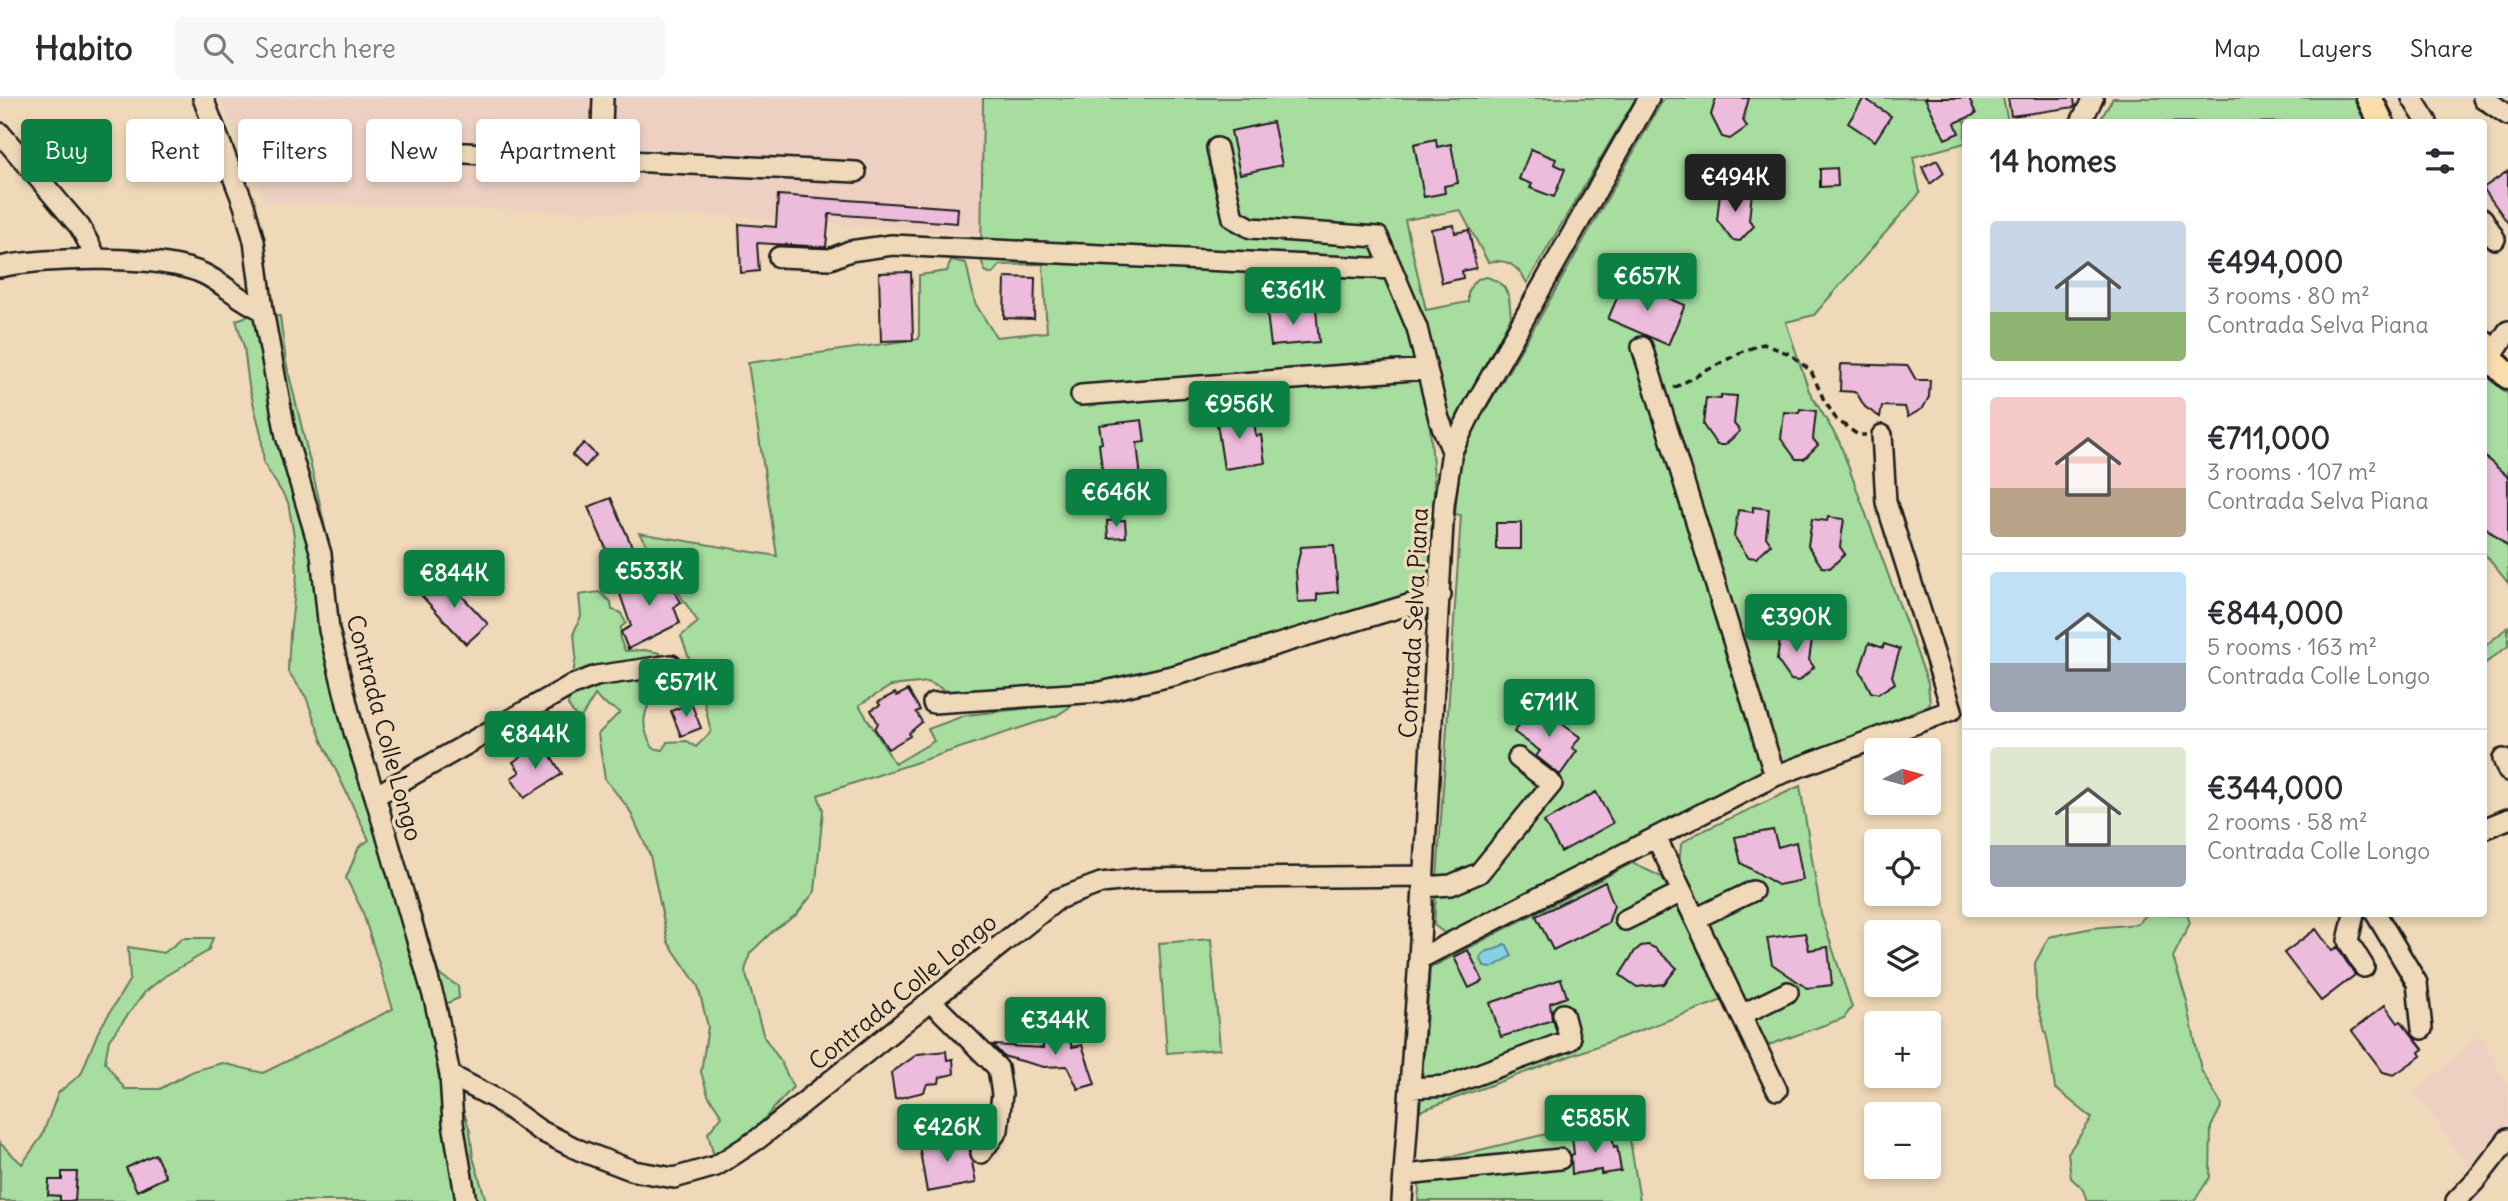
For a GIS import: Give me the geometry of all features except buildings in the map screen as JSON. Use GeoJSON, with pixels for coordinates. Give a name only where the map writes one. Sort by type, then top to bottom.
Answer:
{"type":"FeatureCollection","features":[{"type":"Feature","properties":{"kind":"main road"},"geometry":{"type":"LineString","coordinates":[[2369,98],[2380,119]]}},
{"type":"Feature","properties":{"kind":"main road"},"geometry":{"type":"LineString","coordinates":[[2487,355],[2508,376]]}},
{"type":"Feature","properties":{"kind":"street","name":"Contrada Colle Longo"},"geometry":{"type":"LineString","coordinates":[[203,98],[244,205],[254,241],[263,310],[286,436],[321,554],[328,630],[354,732],[435,1002],[450,1075],[453,1123],[466,1201]]}},
{"type":"Feature","properties":{"kind":"street"},"geometry":{"type":"LineString","coordinates":[[602,119],[603,98]]}},
{"type":"Feature","properties":{"kind":"street","name":"Contrada Selva Piana"},"geometry":{"type":"LineString","coordinates":[[1402,1201],[1441,595],[1444,505],[1452,451],[1527,310],[1649,98]]}},
{"type":"Feature","properties":{"kind":"street"},"geometry":{"type":"LineString","coordinates":[[2082,119],[2093,98]]}},
{"type":"Feature","properties":{"kind":"street"},"geometry":{"type":"LineString","coordinates":[[2412,98],[2425,119]]}},
{"type":"Feature","properties":{"kind":"street"},"geometry":{"type":"LineString","coordinates":[[2483,98],[2508,115]]}},
{"type":"Feature","properties":{"kind":"street"},"geometry":{"type":"LineString","coordinates":[[0,133],[80,227],[97,259]]}},
{"type":"Feature","properties":{"kind":"street"},"geometry":{"type":"LineString","coordinates":[[1217,148],[1233,218],[1251,228],[1378,237],[1417,328],[1439,419],[1452,451]]}},
{"type":"Feature","properties":{"kind":"street"},"geometry":{"type":"LineString","coordinates":[[640,161],[856,172]]}},
{"type":"Feature","properties":{"kind":"street"},"geometry":{"type":"LineString","coordinates":[[2487,225],[2496,239]]}},
{"type":"Feature","properties":{"kind":"street"},"geometry":{"type":"LineString","coordinates":[[779,257],[830,259],[850,251],[892,245],[1392,269]]}},
{"type":"Feature","properties":{"kind":"street"},"geometry":{"type":"LineString","coordinates":[[0,267],[97,259],[176,265],[202,273],[248,304],[263,310]]}},
{"type":"Feature","properties":{"kind":"street"},"geometry":{"type":"LineString","coordinates":[[2487,353],[2508,331]]}},
{"type":"Feature","properties":{"kind":"street"},"geometry":{"type":"LineString","coordinates":[[1642,347],[1775,776]]}},
{"type":"Feature","properties":{"kind":"street"},"geometry":{"type":"LineString","coordinates":[[1081,395],[1427,369]]}},
{"type":"Feature","properties":{"kind":"street"},"geometry":{"type":"LineString","coordinates":[[1419,959],[1775,776],[1952,710],[1886,502],[1882,435]]}},
{"type":"Feature","properties":{"kind":"street"},"geometry":{"type":"LineString","coordinates":[[933,703],[1113,689],[1176,675],[1441,595]]}},
{"type":"Feature","properties":{"kind":"street"},"geometry":{"type":"LineString","coordinates":[[375,796],[570,686],[596,676],[671,665]]}},
{"type":"Feature","properties":{"kind":"street","name":"Contrada Colle Longo"},"geometry":{"type":"LineString","coordinates":[[450,1075],[496,1099],[539,1130],[579,1150],[634,1171],[674,1178],[716,1167],[758,1139],[931,1001],[1062,906],[1101,883],[1137,879],[1423,881],[1451,885],[1479,873],[1552,784],[1518,758]]}},
{"type":"Feature","properties":{"kind":"street"},"geometry":{"type":"LineString","coordinates":[[2487,827],[2508,819]]}},
{"type":"Feature","properties":{"kind":"street"},"geometry":{"type":"LineString","coordinates":[[1656,837],[1777,1090]]}},
{"type":"Feature","properties":{"kind":"street"},"geometry":{"type":"LineString","coordinates":[[1695,919],[1754,891]]}},
{"type":"Feature","properties":{"kind":"street"},"geometry":{"type":"LineString","coordinates":[[1625,920],[1682,892]]}},
{"type":"Feature","properties":{"kind":"street"},"geometry":{"type":"LineString","coordinates":[[2353,917],[2347,941],[2364,967]]}},
{"type":"Feature","properties":{"kind":"street"},"geometry":{"type":"LineString","coordinates":[[2378,917],[2417,983],[2422,1029]]}},
{"type":"Feature","properties":{"kind":"street"},"geometry":{"type":"LineString","coordinates":[[1741,1014],[1788,992]]}},
{"type":"Feature","properties":{"kind":"street"},"geometry":{"type":"LineString","coordinates":[[931,1001],[998,1068],[1002,1094],[998,1130],[981,1153]]}},
{"type":"Feature","properties":{"kind":"street"},"geometry":{"type":"LineString","coordinates":[[1410,1088],[1447,1086],[1570,1040],[1563,1014]]}},
{"type":"Feature","properties":{"kind":"street"},"geometry":{"type":"LineString","coordinates":[[2456,1201],[2508,1139]]}},
{"type":"Feature","properties":{"kind":"street"},"geometry":{"type":"LineString","coordinates":[[1405,1175],[1560,1159]]}},
{"type":"Feature","properties":{"kind":"path"},"geometry":{"type":"LineString","coordinates":[[1658,397],[1743,351],[1763,344],[1790,354],[1811,372],[1836,419],[1858,435],[1882,435]]}},
{"type":"Feature","properties":{"kind":"shaded area"},"geometry":{"type":"Polygon","coordinates":[[[220,98],[983,98],[982,234],[726,216],[265,202],[256,182],[352,182],[352,119],[238,119],[238,140],[220,98]]]}},
{"type":"Feature","properties":{"kind":"shaded area"},"geometry":{"type":"Polygon","coordinates":[[[2481,1034],[2508,1087],[2508,1163],[2486,1185],[2478,1201],[2441,1201],[2471,1170],[2415,1093],[2481,1034]]]}},
{"type":"Feature","properties":{"kind":"green space"},"geometry":{"type":"Polygon","coordinates":[[[983,98],[1636,98],[1527,283],[1520,272],[1506,262],[1488,262],[1460,210],[1405,220],[1426,310],[1468,302],[1472,284],[1487,277],[1504,287],[1509,297],[1511,317],[1454,421],[1428,400],[1434,479],[1433,590],[1150,673],[1066,688],[955,695],[928,682],[891,686],[859,705],[895,764],[934,741],[928,729],[966,715],[1076,703],[1056,716],[818,795],[823,810],[815,891],[796,915],[774,930],[750,953],[745,971],[764,1037],[780,1060],[793,1087],[746,1139],[714,1157],[708,1133],[722,1116],[708,1095],[701,1072],[708,1027],[698,986],[668,942],[650,855],[629,809],[605,779],[598,734],[620,712],[601,702],[595,695],[579,721],[568,705],[576,656],[574,632],[581,616],[579,595],[599,592],[611,602],[612,610],[620,612],[626,623],[621,627],[620,639],[625,651],[645,650],[660,653],[658,680],[644,721],[653,748],[663,750],[667,742],[687,741],[696,747],[711,732],[703,697],[681,636],[698,622],[639,533],[777,556],[748,363],[919,339],[919,275],[947,271],[951,260],[966,263],[975,303],[996,337],[1047,332],[1043,264],[1000,265],[992,274],[985,271],[981,259],[983,98]]]}},
{"type":"Feature","properties":{"kind":"green space"},"geometry":{"type":"Polygon","coordinates":[[[1664,98],[2003,98],[2007,119],[1962,119],[1962,144],[1913,157],[1920,193],[1814,315],[1786,322],[1809,391],[1839,441],[1928,683],[1930,705],[1759,774],[1447,935],[1434,925],[1461,515],[1455,514],[1460,463],[1473,431],[1664,98]]]}},
{"type":"Feature","properties":{"kind":"green space"},"geometry":{"type":"Polygon","coordinates":[[[2113,98],[2354,98],[2364,119],[2101,119],[2113,98]]]}},
{"type":"Feature","properties":{"kind":"green space"},"geometry":{"type":"Polygon","coordinates":[[[248,316],[280,316],[286,362],[332,561],[340,640],[361,719],[439,974],[458,986],[459,998],[445,1004],[458,1062],[460,1100],[486,1201],[0,1201],[0,1143],[22,1164],[42,1136],[58,1093],[81,1074],[98,1032],[130,979],[128,947],[164,953],[183,938],[213,938],[208,951],[165,976],[145,992],[109,1040],[105,1062],[125,1089],[160,1089],[193,1071],[222,1063],[263,1073],[393,1009],[362,910],[346,878],[359,847],[369,840],[322,741],[306,697],[288,671],[297,574],[294,536],[288,502],[264,464],[261,434],[236,320],[248,316]]]}},
{"type":"Feature","properties":{"kind":"green space"},"geometry":{"type":"Polygon","coordinates":[[[2487,374],[2508,394],[2508,583],[2487,557],[2487,374]]]}},
{"type":"Feature","properties":{"kind":"green space"},"geometry":{"type":"Polygon","coordinates":[[[2508,627],[2508,646],[2487,662],[2487,645],[2508,627]]]}},
{"type":"Feature","properties":{"kind":"green space"},"geometry":{"type":"Polygon","coordinates":[[[1800,786],[1821,914],[1852,1007],[1844,1018],[1766,1046],[1679,867],[1681,844],[1694,835],[1800,786]]]}},
{"type":"Feature","properties":{"kind":"green space"},"geometry":{"type":"Polygon","coordinates":[[[1632,863],[1662,877],[1723,1000],[1420,1111],[1430,968],[1632,863]]]}},
{"type":"Feature","properties":{"kind":"green space"},"geometry":{"type":"Polygon","coordinates":[[[2144,917],[2188,917],[2190,923],[2173,957],[2187,1002],[2201,1070],[2222,1105],[2211,1127],[2210,1177],[2194,1201],[2088,1201],[2084,1190],[2071,1178],[2068,1153],[2092,1118],[2055,1088],[2048,1042],[2036,998],[2035,963],[2049,937],[2092,928],[2138,924],[2144,917]]]}},
{"type":"Feature","properties":{"kind":"green space"},"geometry":{"type":"Polygon","coordinates":[[[1211,939],[1220,1049],[1167,1053],[1159,943],[1211,939]]]}},
{"type":"Feature","properties":{"kind":"green space"},"geometry":{"type":"Polygon","coordinates":[[[1626,1115],[1640,1201],[1418,1201],[1421,1164],[1626,1115]]]}},
{"type":"Feature","properties":{"kind":"water"},"geometry":{"type":"Polygon","coordinates":[[[1504,944],[1512,956],[1491,968],[1485,967],[1480,958],[1482,955],[1504,944]]]}}]}
